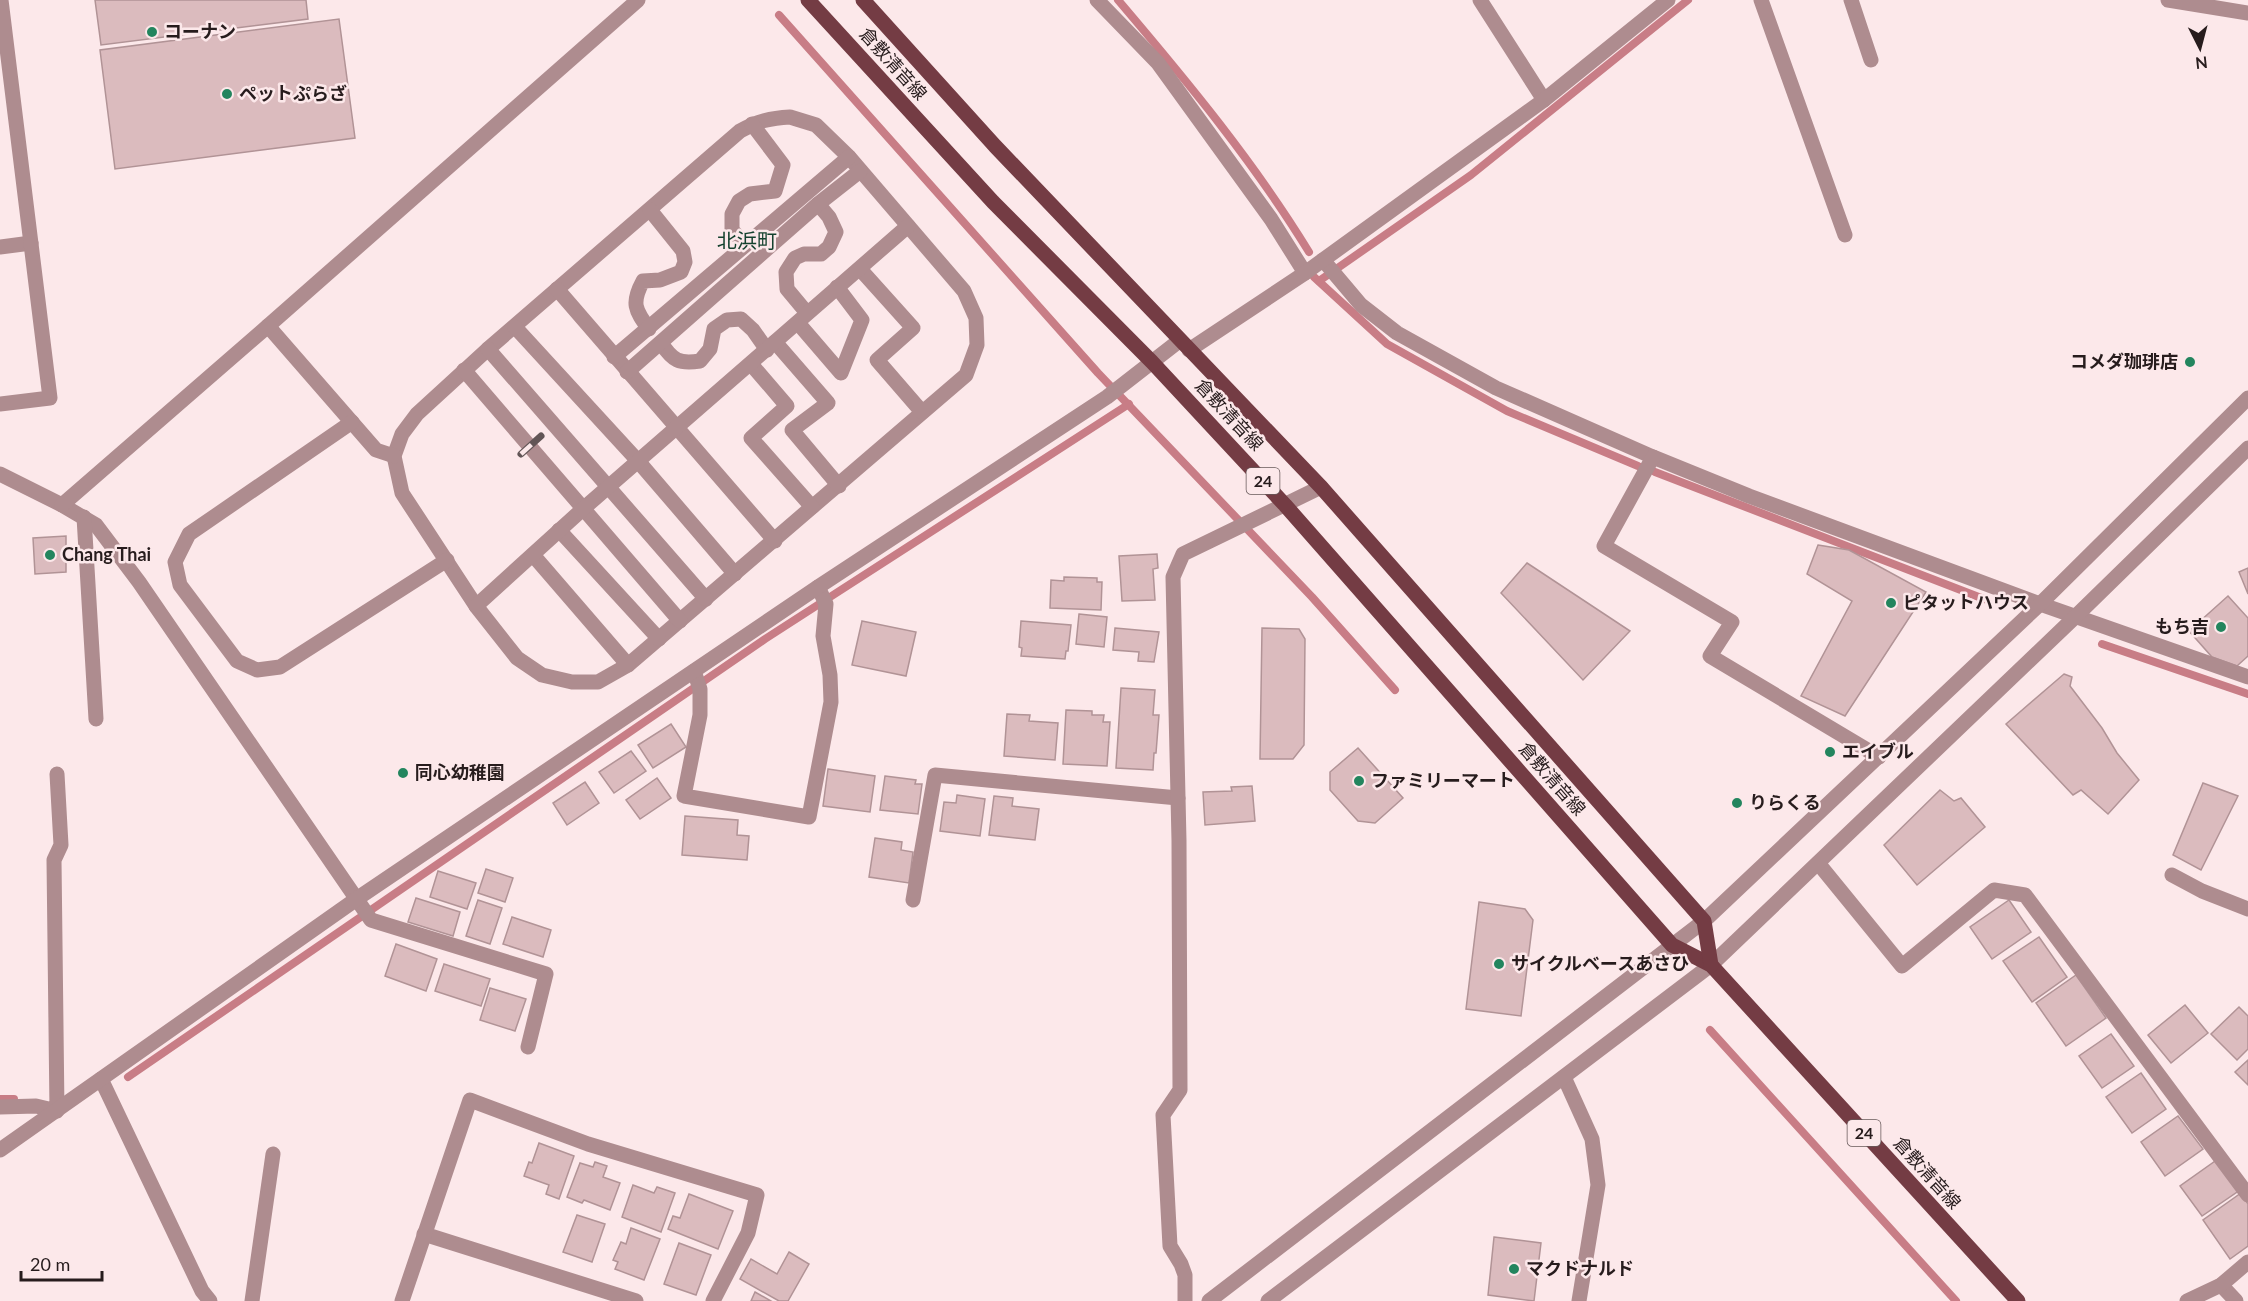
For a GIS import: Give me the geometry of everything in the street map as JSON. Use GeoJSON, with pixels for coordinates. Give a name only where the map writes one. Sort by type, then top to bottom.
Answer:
{"type":"FeatureCollection","features":[{"type":"Feature","properties":{"kind":"main road","name":"倉敷清音線"},"geometry":{"type":"LineString","coordinates":[[808,0],[993,202],[1152,362],[1286,504],[1672,945],[1711,965],[2018,1301]]}},
{"type":"Feature","properties":{"kind":"main road","name":"倉敷清音線"},"geometry":{"type":"LineString","coordinates":[[863,0],[995,146],[1321,487],[1704,921]]}},
{"type":"Feature","properties":{"kind":"main road"},"geometry":{"type":"LineString","coordinates":[[1704,921],[1711,965]]}},
{"type":"Feature","properties":{"kind":"street"},"geometry":{"type":"LineString","coordinates":[[0,404],[50,398],[1,0]]}},
{"type":"Feature","properties":{"kind":"street"},"geometry":{"type":"LineString","coordinates":[[62,505],[638,0]]}},
{"type":"Feature","properties":{"kind":"street"},"geometry":{"type":"LineString","coordinates":[[1097,0],[1158,63],[1271,219],[1305,273]]}},
{"type":"Feature","properties":{"kind":"street"},"geometry":{"type":"LineString","coordinates":[[1480,0],[1544,100]]}},
{"type":"Feature","properties":{"kind":"street"},"geometry":{"type":"LineString","coordinates":[[0,1150],[101,1079],[363,907],[822,596],[1110,394],[1152,362],[1305,273],[1330,268],[1668,0]]}},
{"type":"Feature","properties":{"kind":"street"},"geometry":{"type":"LineString","coordinates":[[1761,0],[1845,235]]}},
{"type":"Feature","properties":{"kind":"street"},"geometry":{"type":"LineString","coordinates":[[1851,0],[1871,60]]}},
{"type":"Feature","properties":{"kind":"street"},"geometry":{"type":"LineString","coordinates":[[2168,0],[2248,13]]}},
{"type":"Feature","properties":{"kind":"street"},"geometry":{"type":"LineString","coordinates":[[790,117],[816,125],[849,157],[964,291],[976,318],[977,345],[966,375],[628,665],[598,682],[572,682],[542,675],[517,658],[476,606],[402,493],[394,456],[402,434],[417,414],[464,370],[740,131],[752,124],[769,118],[790,117]]}},
{"type":"Feature","properties":{"kind":"street"},"geometry":{"type":"LineString","coordinates":[[745,244],[732,230],[732,214],[739,201],[750,194],[775,191],[783,165],[752,124]]}},
{"type":"Feature","properties":{"kind":"street"},"geometry":{"type":"LineString","coordinates":[[614,357],[849,157]]}},
{"type":"Feature","properties":{"kind":"street"},"geometry":{"type":"LineString","coordinates":[[627,372],[818,204],[860,171]]}},
{"type":"Feature","properties":{"kind":"street"},"geometry":{"type":"LineString","coordinates":[[818,204],[829,217],[836,232],[829,247],[821,254],[804,254],[795,258],[786,272],[787,289],[802,318],[841,373],[862,320],[837,287]]}},
{"type":"Feature","properties":{"kind":"street"},"geometry":{"type":"LineString","coordinates":[[649,329],[637,313],[635,295],[643,281],[660,280],[681,272],[686,262],[683,251],[650,210]]}},
{"type":"Feature","properties":{"kind":"street"},"geometry":{"type":"LineString","coordinates":[[476,606],[584,508],[908,226]]}},
{"type":"Feature","properties":{"kind":"street"},"geometry":{"type":"LineString","coordinates":[[0,247],[31,243]]}},
{"type":"Feature","properties":{"kind":"street"},"geometry":{"type":"LineString","coordinates":[[860,268],[913,328],[877,360],[922,412]]}},
{"type":"Feature","properties":{"kind":"street"},"geometry":{"type":"LineString","coordinates":[[1330,268],[1360,305],[1397,333],[1436,357],[1496,388],[1653,457],[1749,496],[2040,604],[2248,677]]}},
{"type":"Feature","properties":{"kind":"street"},"geometry":{"type":"LineString","coordinates":[[557,289],[775,541]]}},
{"type":"Feature","properties":{"kind":"street"},"geometry":{"type":"LineString","coordinates":[[661,343],[669,355],[682,363],[700,362],[710,348],[714,329],[727,320],[741,319],[828,403],[792,430],[839,486]]}},
{"type":"Feature","properties":{"kind":"street"},"geometry":{"type":"LineString","coordinates":[[268,326],[376,450],[394,456]]}},
{"type":"Feature","properties":{"kind":"street"},"geometry":{"type":"LineString","coordinates":[[515,327],[638,461],[735,574]]}},
{"type":"Feature","properties":{"kind":"street"},"geometry":{"type":"LineString","coordinates":[[488,349],[706,599]]}},
{"type":"Feature","properties":{"kind":"street"},"geometry":{"type":"LineString","coordinates":[[751,364],[787,406],[751,438],[812,507]]}},
{"type":"Feature","properties":{"kind":"street"},"geometry":{"type":"LineString","coordinates":[[464,370],[680,621]]}},
{"type":"Feature","properties":{"kind":"street"},"geometry":{"type":"LineString","coordinates":[[1209,1301],[1704,921],[2040,604],[2248,398]]}},
{"type":"Feature","properties":{"kind":"street"},"geometry":{"type":"LineString","coordinates":[[352,422],[189,534],[175,562],[180,585],[237,661],[257,670],[280,667],[447,560]]}},
{"type":"Feature","properties":{"kind":"street"},"geometry":{"type":"LineString","coordinates":[[1268,1301],[1711,965],[2248,448]]}},
{"type":"Feature","properties":{"kind":"street"},"geometry":{"type":"LineString","coordinates":[[1653,457],[1604,546],[1732,622],[1710,656],[1879,757]]}},
{"type":"Feature","properties":{"kind":"street"},"geometry":{"type":"LineString","coordinates":[[0,474],[96,525],[139,582],[371,920],[546,974],[528,1047]]}},
{"type":"Feature","properties":{"kind":"street"},"geometry":{"type":"LineString","coordinates":[[1185,1301],[1185,1275],[1182,1264],[1170,1246],[1163,1115],[1180,1090],[1178,798],[1173,577],[1183,554],[1321,487]]}},
{"type":"Feature","properties":{"kind":"street"},"geometry":{"type":"LineString","coordinates":[[84,517],[96,719]]}},
{"type":"Feature","properties":{"kind":"street"},"geometry":{"type":"LineString","coordinates":[[559,530],[659,639]]}},
{"type":"Feature","properties":{"kind":"street"},"geometry":{"type":"LineString","coordinates":[[533,555],[628,665]]}},
{"type":"Feature","properties":{"kind":"street"},"geometry":{"type":"LineString","coordinates":[[697,680],[700,716],[684,796],[809,817],[831,702],[830,675],[823,636],[822,596]]}},
{"type":"Feature","properties":{"kind":"street"},"geometry":{"type":"LineString","coordinates":[[57,774],[62,844],[54,860],[57,1111]]}},
{"type":"Feature","properties":{"kind":"street"},"geometry":{"type":"LineString","coordinates":[[913,900],[935,775],[1178,798]]}},
{"type":"Feature","properties":{"kind":"street"},"geometry":{"type":"LineString","coordinates":[[1818,863],[1902,966],[1994,890],[2025,895],[2248,1195]]}},
{"type":"Feature","properties":{"kind":"street"},"geometry":{"type":"LineString","coordinates":[[2172,875],[2202,891],[2248,909]]}},
{"type":"Feature","properties":{"kind":"street"},"geometry":{"type":"LineString","coordinates":[[1564,1077],[1592,1139],[1598,1185],[1579,1301]]}},
{"type":"Feature","properties":{"kind":"street"},"geometry":{"type":"LineString","coordinates":[[101,1079],[202,1291],[210,1301]]}},
{"type":"Feature","properties":{"kind":"street"},"geometry":{"type":"LineString","coordinates":[[402,1301],[470,1100],[588,1144],[758,1195],[748,1233],[713,1301]]}},
{"type":"Feature","properties":{"kind":"street"},"geometry":{"type":"LineString","coordinates":[[0,1107],[36,1106],[57,1111]]}},
{"type":"Feature","properties":{"kind":"street"},"geometry":{"type":"LineString","coordinates":[[252,1301],[273,1154]]}},
{"type":"Feature","properties":{"kind":"street"},"geometry":{"type":"LineString","coordinates":[[424,1234],[636,1301]]}},
{"type":"Feature","properties":{"kind":"street"},"geometry":{"type":"LineString","coordinates":[[2187,1301],[2221,1285],[2248,1262]]}},
{"type":"Feature","properties":{"kind":"street"},"geometry":{"type":"LineString","coordinates":[[2221,1285],[2236,1301]]}},
{"type":"Feature","properties":{"kind":"building","name":"コーナン"},"geometry":{"type":"Polygon","coordinates":[[[95,0],[306,0],[308,19],[101,45],[95,0]]]}},
{"type":"Feature","properties":{"kind":"building","name":"ペットぷらざ"},"geometry":{"type":"Polygon","coordinates":[[[339,19],[355,138],[115,169],[100,50],[339,19]]]}},
{"type":"Feature","properties":{"kind":"building","name":"Chang Thai"},"geometry":{"type":"Polygon","coordinates":[[[66,536],[66,572],[35,574],[33,538],[66,536]]]}},
{"type":"Feature","properties":{"kind":"building"},"geometry":{"type":"Polygon","coordinates":[[[1818,545],[1849,550],[1926,592],[1845,716],[1801,696],[1852,601],[1807,574],[1818,545]]]}},
{"type":"Feature","properties":{"kind":"building"},"geometry":{"type":"Polygon","coordinates":[[[1157,554],[1158,568],[1153,569],[1155,600],[1122,601],[1119,556],[1157,554]]]}},
{"type":"Feature","properties":{"kind":"building"},"geometry":{"type":"Polygon","coordinates":[[[1527,563],[1630,631],[1583,680],[1501,593],[1527,563]]]}},
{"type":"Feature","properties":{"kind":"building"},"geometry":{"type":"Polygon","coordinates":[[[2248,568],[2248,594],[2239,572],[2248,568]]]}},
{"type":"Feature","properties":{"kind":"building"},"geometry":{"type":"Polygon","coordinates":[[[1064,577],[1097,578],[1097,582],[1102,582],[1101,610],[1050,608],[1051,580],[1064,581],[1064,577]]]}},
{"type":"Feature","properties":{"kind":"building"},"geometry":{"type":"Polygon","coordinates":[[[2228,596],[2248,618],[2248,656],[2237,666],[2212,657],[2189,631],[2228,596]]]}},
{"type":"Feature","properties":{"kind":"building"},"geometry":{"type":"Polygon","coordinates":[[[1079,614],[1107,617],[1104,647],[1076,644],[1079,614]]]}},
{"type":"Feature","properties":{"kind":"building"},"geometry":{"type":"Polygon","coordinates":[[[862,621],[916,632],[906,676],[852,665],[862,621]]]}},
{"type":"Feature","properties":{"kind":"building"},"geometry":{"type":"Polygon","coordinates":[[[1021,621],[1071,625],[1065,659],[1021,656],[1022,648],[1019,647],[1021,621]]]}},
{"type":"Feature","properties":{"kind":"building"},"geometry":{"type":"Polygon","coordinates":[[[1115,628],[1159,632],[1154,662],[1138,661],[1139,652],[1113,650],[1115,628]]]}},
{"type":"Feature","properties":{"kind":"building"},"geometry":{"type":"Polygon","coordinates":[[[1262,628],[1299,629],[1305,639],[1304,745],[1293,759],[1260,759],[1262,628]]]}},
{"type":"Feature","properties":{"kind":"building"},"geometry":{"type":"Polygon","coordinates":[[[2064,674],[2072,677],[2070,686],[2139,780],[2108,814],[2081,790],[2073,795],[2006,724],[2064,674]]]}},
{"type":"Feature","properties":{"kind":"building"},"geometry":{"type":"Polygon","coordinates":[[[1121,688],[1155,690],[1153,715],[1159,715],[1153,770],[1116,768],[1121,688]]]}},
{"type":"Feature","properties":{"kind":"building"},"geometry":{"type":"Polygon","coordinates":[[[1066,710],[1092,711],[1092,715],[1104,715],[1103,722],[1110,722],[1107,766],[1063,764],[1066,710]]]}},
{"type":"Feature","properties":{"kind":"building"},"geometry":{"type":"Polygon","coordinates":[[[1007,714],[1030,715],[1029,721],[1058,723],[1055,760],[1004,756],[1007,714]]]}},
{"type":"Feature","properties":{"kind":"building"},"geometry":{"type":"Polygon","coordinates":[[[671,724],[686,747],[653,768],[638,745],[671,724]]]}},
{"type":"Feature","properties":{"kind":"building","name":"ファミリーマート"},"geometry":{"type":"Polygon","coordinates":[[[1358,748],[1403,798],[1375,823],[1358,821],[1330,790],[1330,772],[1358,748]]]}},
{"type":"Feature","properties":{"kind":"building"},"geometry":{"type":"Polygon","coordinates":[[[631,751],[646,771],[614,793],[599,772],[631,751]]]}},
{"type":"Feature","properties":{"kind":"building"},"geometry":{"type":"Polygon","coordinates":[[[828,769],[875,776],[870,812],[823,806],[828,769]]]}},
{"type":"Feature","properties":{"kind":"building"},"geometry":{"type":"Polygon","coordinates":[[[885,776],[916,780],[915,784],[922,784],[918,814],[880,810],[885,776]]]}},
{"type":"Feature","properties":{"kind":"building"},"geometry":{"type":"Polygon","coordinates":[[[657,778],[671,798],[640,819],[626,800],[657,778]]]}},
{"type":"Feature","properties":{"kind":"building"},"geometry":{"type":"Polygon","coordinates":[[[585,782],[599,803],[567,825],[553,803],[585,782]]]}},
{"type":"Feature","properties":{"kind":"building"},"geometry":{"type":"Polygon","coordinates":[[[2203,783],[2238,796],[2201,870],[2173,855],[2203,783]]]}},
{"type":"Feature","properties":{"kind":"building"},"geometry":{"type":"Polygon","coordinates":[[[1252,786],[1255,821],[1205,825],[1203,792],[1232,791],[1231,787],[1252,786]]]}},
{"type":"Feature","properties":{"kind":"building"},"geometry":{"type":"Polygon","coordinates":[[[1940,790],[1954,801],[1961,798],[1985,827],[1917,885],[1884,845],[1940,790]]]}},
{"type":"Feature","properties":{"kind":"building"},"geometry":{"type":"Polygon","coordinates":[[[957,795],[985,799],[980,836],[940,831],[944,802],[956,803],[957,795]]]}},
{"type":"Feature","properties":{"kind":"building"},"geometry":{"type":"Polygon","coordinates":[[[994,796],[1013,798],[1012,806],[1039,809],[1035,840],[989,835],[994,796]]]}},
{"type":"Feature","properties":{"kind":"building"},"geometry":{"type":"Polygon","coordinates":[[[685,816],[738,820],[737,835],[749,836],[747,860],[682,855],[685,816]]]}},
{"type":"Feature","properties":{"kind":"building"},"geometry":{"type":"Polygon","coordinates":[[[875,838],[902,842],[901,850],[913,852],[909,883],[869,877],[875,838]]]}},
{"type":"Feature","properties":{"kind":"building"},"geometry":{"type":"Polygon","coordinates":[[[486,869],[513,878],[505,902],[478,893],[486,869]]]}},
{"type":"Feature","properties":{"kind":"building"},"geometry":{"type":"Polygon","coordinates":[[[438,871],[476,883],[467,909],[430,897],[438,871]]]}},
{"type":"Feature","properties":{"kind":"building"},"geometry":{"type":"Polygon","coordinates":[[[416,898],[460,912],[453,936],[408,922],[416,898]]]}},
{"type":"Feature","properties":{"kind":"building"},"geometry":{"type":"Polygon","coordinates":[[[478,900],[502,908],[490,944],[466,936],[478,900]]]}},
{"type":"Feature","properties":{"kind":"building"},"geometry":{"type":"Polygon","coordinates":[[[2009,900],[2031,932],[1992,959],[1970,927],[2009,900]]]}},
{"type":"Feature","properties":{"kind":"building","name":"サイクルベースあさひ"},"geometry":{"type":"Polygon","coordinates":[[[1479,902],[1525,909],[1533,920],[1521,1016],[1466,1009],[1479,902]]]}},
{"type":"Feature","properties":{"kind":"building"},"geometry":{"type":"Polygon","coordinates":[[[512,917],[551,930],[543,957],[503,944],[512,917]]]}},
{"type":"Feature","properties":{"kind":"building"},"geometry":{"type":"Polygon","coordinates":[[[2039,937],[2067,977],[2032,1002],[2003,961],[2039,937]]]}},
{"type":"Feature","properties":{"kind":"building"},"geometry":{"type":"Polygon","coordinates":[[[396,944],[437,959],[426,991],[385,976],[396,944]]]}},
{"type":"Feature","properties":{"kind":"building"},"geometry":{"type":"Polygon","coordinates":[[[444,964],[490,979],[481,1006],[435,991],[444,964]]]}},
{"type":"Feature","properties":{"kind":"building"},"geometry":{"type":"Polygon","coordinates":[[[2076,975],[2106,1018],[2066,1046],[2036,1003],[2076,975]]]}},
{"type":"Feature","properties":{"kind":"building"},"geometry":{"type":"Polygon","coordinates":[[[490,988],[526,999],[515,1031],[480,1020],[490,988]]]}},
{"type":"Feature","properties":{"kind":"building"},"geometry":{"type":"Polygon","coordinates":[[[2185,1005],[2208,1033],[2171,1063],[2148,1035],[2185,1005]]]}},
{"type":"Feature","properties":{"kind":"building"},"geometry":{"type":"Polygon","coordinates":[[[2239,1007],[2248,1016],[2248,1049],[2237,1060],[2211,1034],[2239,1007]]]}},
{"type":"Feature","properties":{"kind":"building"},"geometry":{"type":"Polygon","coordinates":[[[2111,1034],[2134,1066],[2102,1088],[2079,1056],[2111,1034]]]}},
{"type":"Feature","properties":{"kind":"building"},"geometry":{"type":"Polygon","coordinates":[[[2248,1060],[2248,1085],[2235,1072],[2248,1060]]]}},
{"type":"Feature","properties":{"kind":"building"},"geometry":{"type":"Polygon","coordinates":[[[2141,1073],[2166,1109],[2132,1133],[2106,1097],[2141,1073]]]}},
{"type":"Feature","properties":{"kind":"building"},"geometry":{"type":"Polygon","coordinates":[[[2178,1116],[2203,1149],[2165,1176],[2141,1142],[2178,1116]]]}},
{"type":"Feature","properties":{"kind":"building"},"geometry":{"type":"Polygon","coordinates":[[[539,1143],[574,1156],[559,1199],[546,1194],[549,1185],[524,1176],[529,1162],[532,1163],[539,1143]]]}},
{"type":"Feature","properties":{"kind":"building"},"geometry":{"type":"Polygon","coordinates":[[[2218,1159],[2240,1190],[2202,1216],[2180,1186],[2218,1159]]]}},
{"type":"Feature","properties":{"kind":"building"},"geometry":{"type":"Polygon","coordinates":[[[595,1162],[607,1166],[603,1177],[620,1183],[610,1210],[584,1200],[582,1203],[567,1197],[580,1163],[593,1167],[595,1162]]]}},
{"type":"Feature","properties":{"kind":"building"},"geometry":{"type":"Polygon","coordinates":[[[633,1185],[654,1193],[657,1187],[675,1193],[661,1232],[622,1217],[633,1185]]]}},
{"type":"Feature","properties":{"kind":"building"},"geometry":{"type":"Polygon","coordinates":[[[2241,1193],[2248,1204],[2248,1246],[2230,1259],[2203,1220],[2241,1193]]]}},
{"type":"Feature","properties":{"kind":"building"},"geometry":{"type":"Polygon","coordinates":[[[689,1194],[733,1211],[718,1249],[668,1229],[673,1216],[680,1218],[689,1194]]]}},
{"type":"Feature","properties":{"kind":"building"},"geometry":{"type":"Polygon","coordinates":[[[577,1215],[605,1224],[592,1262],[563,1252],[577,1215]]]}},
{"type":"Feature","properties":{"kind":"building"},"geometry":{"type":"Polygon","coordinates":[[[631,1228],[660,1239],[644,1280],[615,1269],[618,1262],[613,1260],[621,1242],[626,1244],[631,1228]]]}},
{"type":"Feature","properties":{"kind":"building","name":"マクドナルド"},"geometry":{"type":"Polygon","coordinates":[[[1494,1237],[1541,1243],[1534,1301],[1488,1295],[1494,1237]]]}},
{"type":"Feature","properties":{"kind":"building"},"geometry":{"type":"Polygon","coordinates":[[[679,1243],[711,1255],[696,1295],[664,1284],[679,1243]]]}},
{"type":"Feature","properties":{"kind":"building"},"geometry":{"type":"Polygon","coordinates":[[[789,1252],[809,1264],[788,1301],[779,1301],[740,1279],[751,1259],[777,1274],[789,1252]]]}},
{"type":"Feature","properties":{"kind":"building"},"geometry":{"type":"Polygon","coordinates":[[[755,1292],[771,1301],[751,1301],[755,1292]]]}},
{"type":"Feature","properties":{"kind":"waterway"},"geometry":{"type":"LineString","coordinates":[[1118,0],[1194,91],[1242,154],[1309,252]]}},
{"type":"Feature","properties":{"kind":"waterway"},"geometry":{"type":"LineString","coordinates":[[1319,281],[1471,175],[1688,0]]}},
{"type":"Feature","properties":{"kind":"waterway"},"geometry":{"type":"LineString","coordinates":[[779,15],[1098,373],[1312,597],[1395,690]]}},
{"type":"Feature","properties":{"kind":"waterway"},"geometry":{"type":"LineString","coordinates":[[1314,277],[1387,344],[1507,411],[1638,466]]}},
{"type":"Feature","properties":{"kind":"waterway"},"geometry":{"type":"LineString","coordinates":[[128,1077],[765,639],[1129,404]]}},
{"type":"Feature","properties":{"kind":"waterway"},"geometry":{"type":"LineString","coordinates":[[1655,472],[1984,599]]}},
{"type":"Feature","properties":{"kind":"waterway"},"geometry":{"type":"LineString","coordinates":[[2102,644],[2248,694]]}},
{"type":"Feature","properties":{"kind":"waterway"},"geometry":{"type":"LineString","coordinates":[[1710,1030],[1956,1301]]}},
{"type":"Feature","properties":{"kind":"waterway"},"geometry":{"type":"LineString","coordinates":[[0,1099],[14,1099]]}},
{"type":"Feature","properties":{"kind":"railway"},"geometry":{"type":"LineString","coordinates":[[521,454],[541,436]]}},
{"type":"Feature","properties":{"kind":"place","name":"コーナン"},"geometry":{"type":"Point","coordinates":[152,32]}},
{"type":"Feature","properties":{"kind":"place","name":"ペットぷらざ"},"geometry":{"type":"Point","coordinates":[227,94]}},
{"type":"Feature","properties":{"kind":"place","name":"コメダ珈琲店"},"geometry":{"type":"Point","coordinates":[2190,362]}},
{"type":"Feature","properties":{"kind":"place","name":"Chang Thai"},"geometry":{"type":"Point","coordinates":[50,555]}},
{"type":"Feature","properties":{"kind":"place","name":"ピタットハウス"},"geometry":{"type":"Point","coordinates":[1891,603]}},
{"type":"Feature","properties":{"kind":"place","name":"もち吉"},"geometry":{"type":"Point","coordinates":[2221,627]}},
{"type":"Feature","properties":{"kind":"place","name":"エイブル"},"geometry":{"type":"Point","coordinates":[1830,752]}},
{"type":"Feature","properties":{"kind":"place","name":"同心幼稚園"},"geometry":{"type":"Point","coordinates":[403,773]}},
{"type":"Feature","properties":{"kind":"place","name":"ファミリーマート"},"geometry":{"type":"Point","coordinates":[1359,781]}},
{"type":"Feature","properties":{"kind":"place","name":"りらくる"},"geometry":{"type":"Point","coordinates":[1737,803]}},
{"type":"Feature","properties":{"kind":"place","name":"サイクルベースあさひ"},"geometry":{"type":"Point","coordinates":[1499,964]}},
{"type":"Feature","properties":{"kind":"place","name":"マクドナルド"},"geometry":{"type":"Point","coordinates":[1514,1269]}},
{"type":"Feature","properties":{"kind":"district","name":"北浜町"},"geometry":{"type":"Point","coordinates":[747,241]}}]}
